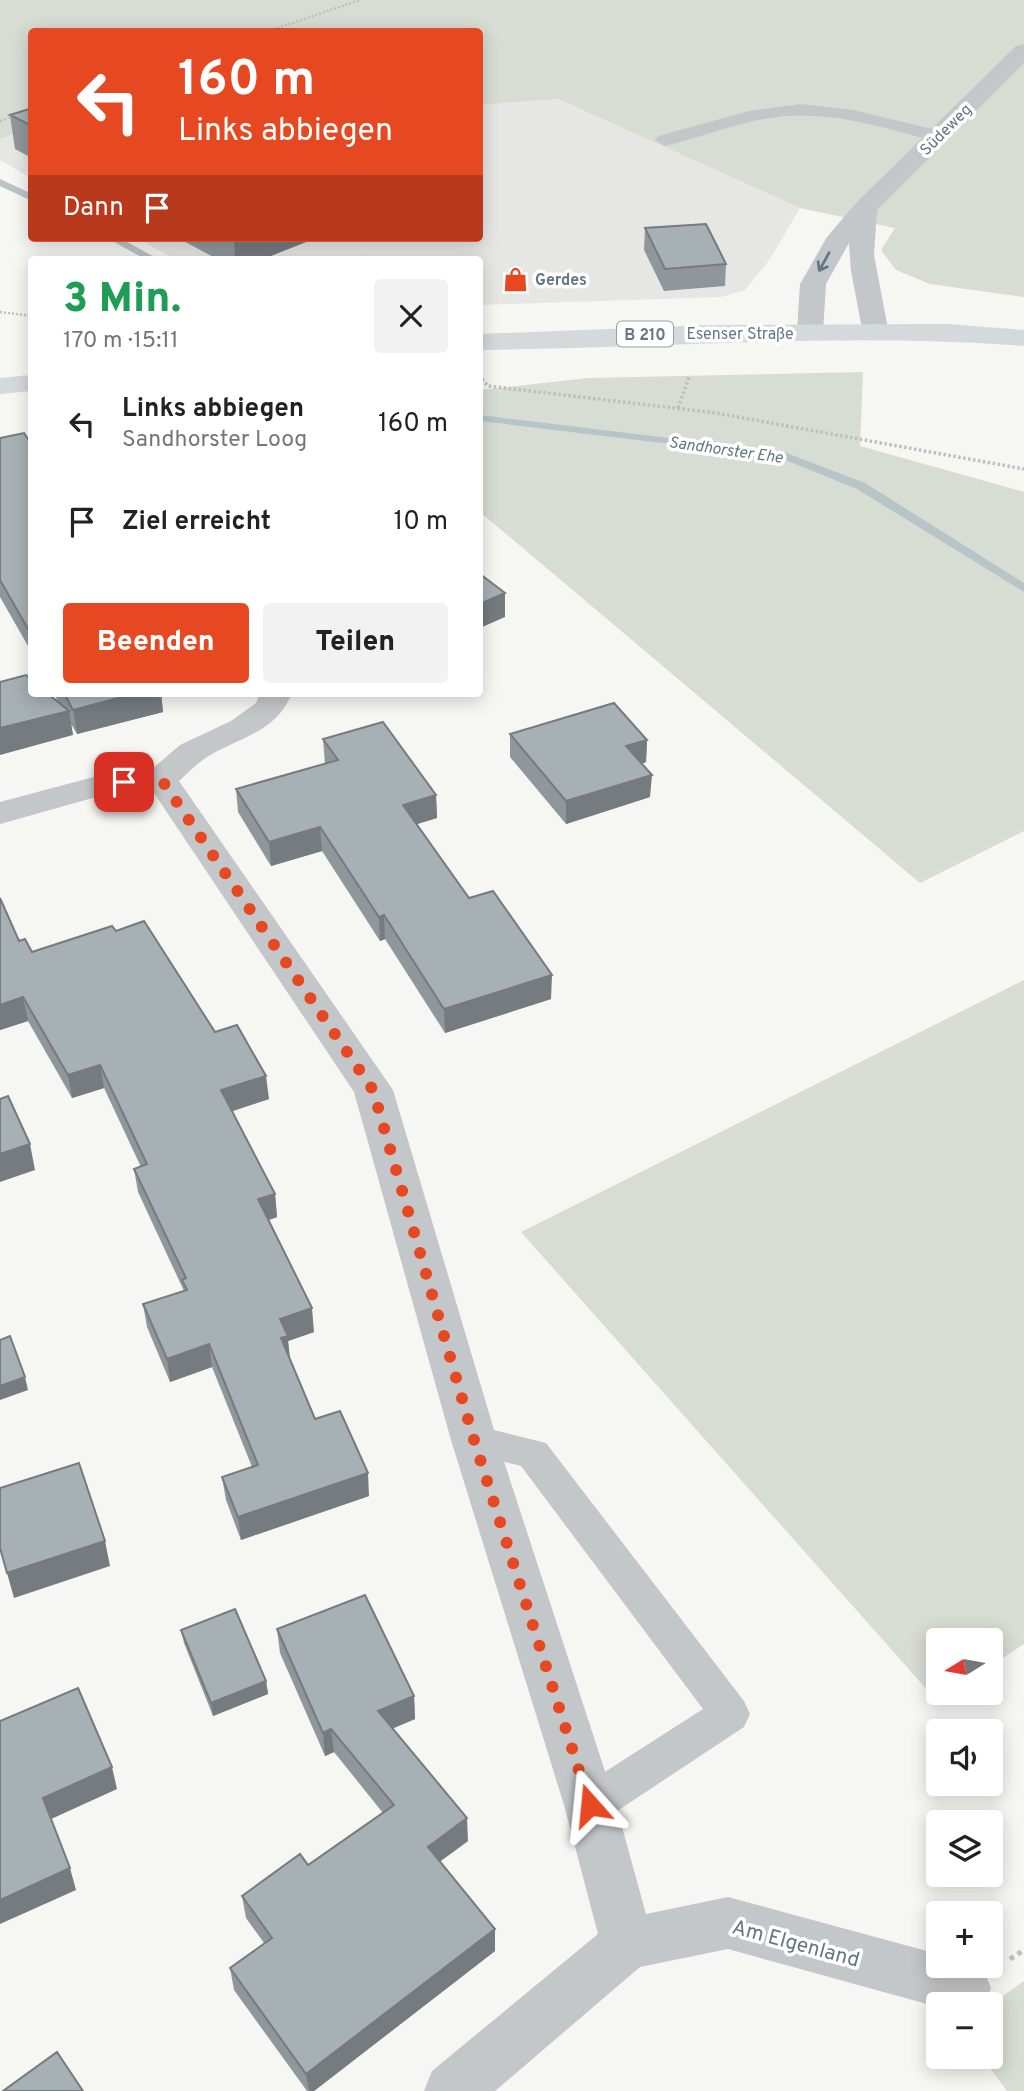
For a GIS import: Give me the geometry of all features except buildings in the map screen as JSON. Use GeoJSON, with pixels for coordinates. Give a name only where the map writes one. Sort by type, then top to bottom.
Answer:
{"type":"FeatureCollection","features":[{"type":"Feature","properties":{"kind":"main road","name":"Esenser Straße"},"geometry":{"type":"LineString","coordinates":[[483,342],[589,336],[810,332],[947,332],[1024,338]]}},
{"type":"Feature","properties":{"kind":"main road","name":"Esenser Straße"},"geometry":{"type":"LineString","coordinates":[[876,334],[947,349],[1024,355]]}},
{"type":"Feature","properties":{"kind":"main road"},"geometry":{"type":"LineString","coordinates":[[0,386],[28,383]]}},
{"type":"Feature","properties":{"kind":"street","name":"Südeweg"},"geometry":{"type":"LineString","coordinates":[[810,332],[813,284],[835,242],[865,208],[1024,51]]}},
{"type":"Feature","properties":{"kind":"street"},"geometry":{"type":"LineString","coordinates":[[865,208],[859,233],[862,266],[876,334]]}},
{"type":"Feature","properties":{"kind":"street"},"geometry":{"type":"LineString","coordinates":[[0,813],[105,784],[161,779],[192,751],[243,727],[270,708],[274,697]]}},
{"type":"Feature","properties":{"kind":"street"},"geometry":{"type":"LineString","coordinates":[[161,779],[373,1090],[474,1440],[590,1805],[627,1944]]}},
{"type":"Feature","properties":{"kind":"street","name":"Am Elgenland"},"geometry":{"type":"LineString","coordinates":[[452,2091],[627,1944],[728,1923],[964,1988]]}},
{"type":"Feature","properties":{"kind":"lane"},"geometry":{"type":"LineString","coordinates":[[665,139],[760,114],[801,110],[846,115],[938,135]]}},
{"type":"Feature","properties":{"kind":"lane"},"geometry":{"type":"LineString","coordinates":[[474,1440],[533,1454],[730,1714],[590,1805]]}},
{"type":"Feature","properties":{"kind":"path"},"geometry":{"type":"LineString","coordinates":[[278,28],[360,0]]}},
{"type":"Feature","properties":{"kind":"path"},"geometry":{"type":"LineString","coordinates":[[0,121],[21,114]]}},
{"type":"Feature","properties":{"kind":"path"},"geometry":{"type":"LineString","coordinates":[[0,313],[28,316]]}},
{"type":"Feature","properties":{"kind":"path"},"geometry":{"type":"LineString","coordinates":[[678,408],[693,367]]}},
{"type":"Feature","properties":{"kind":"path"},"geometry":{"type":"LineString","coordinates":[[483,380],[488,386],[678,408],[1024,468]]}},
{"type":"Feature","properties":{"kind":"shaded area"},"geometry":{"type":"Polygon","coordinates":[[[0,0],[1024,0],[1024,297],[930,284],[896,270],[881,250],[895,228],[800,208],[558,99],[483,105],[483,28],[28,28],[28,129],[0,139],[0,0]]]}},
{"type":"Feature","properties":{"kind":"shaded area"},"geometry":{"type":"Polygon","coordinates":[[[558,99],[800,208],[770,259],[745,290],[721,297],[483,305],[483,256],[169,256],[144,242],[483,242],[483,105],[558,99]]]}},
{"type":"Feature","properties":{"kind":"shaded area"},"geometry":{"type":"Polygon","coordinates":[[[28,129],[28,176],[0,160],[0,139],[28,129]]]}},
{"type":"Feature","properties":{"kind":"shaded area"},"geometry":{"type":"Polygon","coordinates":[[[863,372],[860,446],[1024,492],[1024,831],[920,883],[483,515],[483,390],[588,378],[863,372]]]}},
{"type":"Feature","properties":{"kind":"shaded area"},"geometry":{"type":"Polygon","coordinates":[[[1024,980],[1024,1644],[1003,1658],[1003,1628],[926,1628],[926,1689],[521,1232],[1024,980]]]}},
{"type":"Feature","properties":{"kind":"shaded area"},"geometry":{"type":"Polygon","coordinates":[[[1024,1981],[1024,2091],[1007,2091],[991,2069],[1003,2069],[1003,1996],[1024,1981]]]}},
{"type":"Feature","properties":{"kind":"waterway","name":"Sandhorster Ehe"},"geometry":{"type":"LineString","coordinates":[[0,182],[28,196]]}},
{"type":"Feature","properties":{"kind":"waterway","name":"Sandhorster Ehe"},"geometry":{"type":"LineString","coordinates":[[120,242],[147,256]]}},
{"type":"Feature","properties":{"kind":"waterway","name":"Sandhorster Ehe"},"geometry":{"type":"LineString","coordinates":[[483,418],[780,454],[861,486],[1024,588]]}},
{"type":"Feature","properties":{"kind":"place","name":"Gerdes"},"geometry":{"type":"Point","coordinates":[515,279]}},
{"type":"Feature","properties":{"kind":"route"},"geometry":{"type":"LineString","coordinates":[[124,782],[161,779],[373,1090],[474,1440],[590,1805]]}}]}
